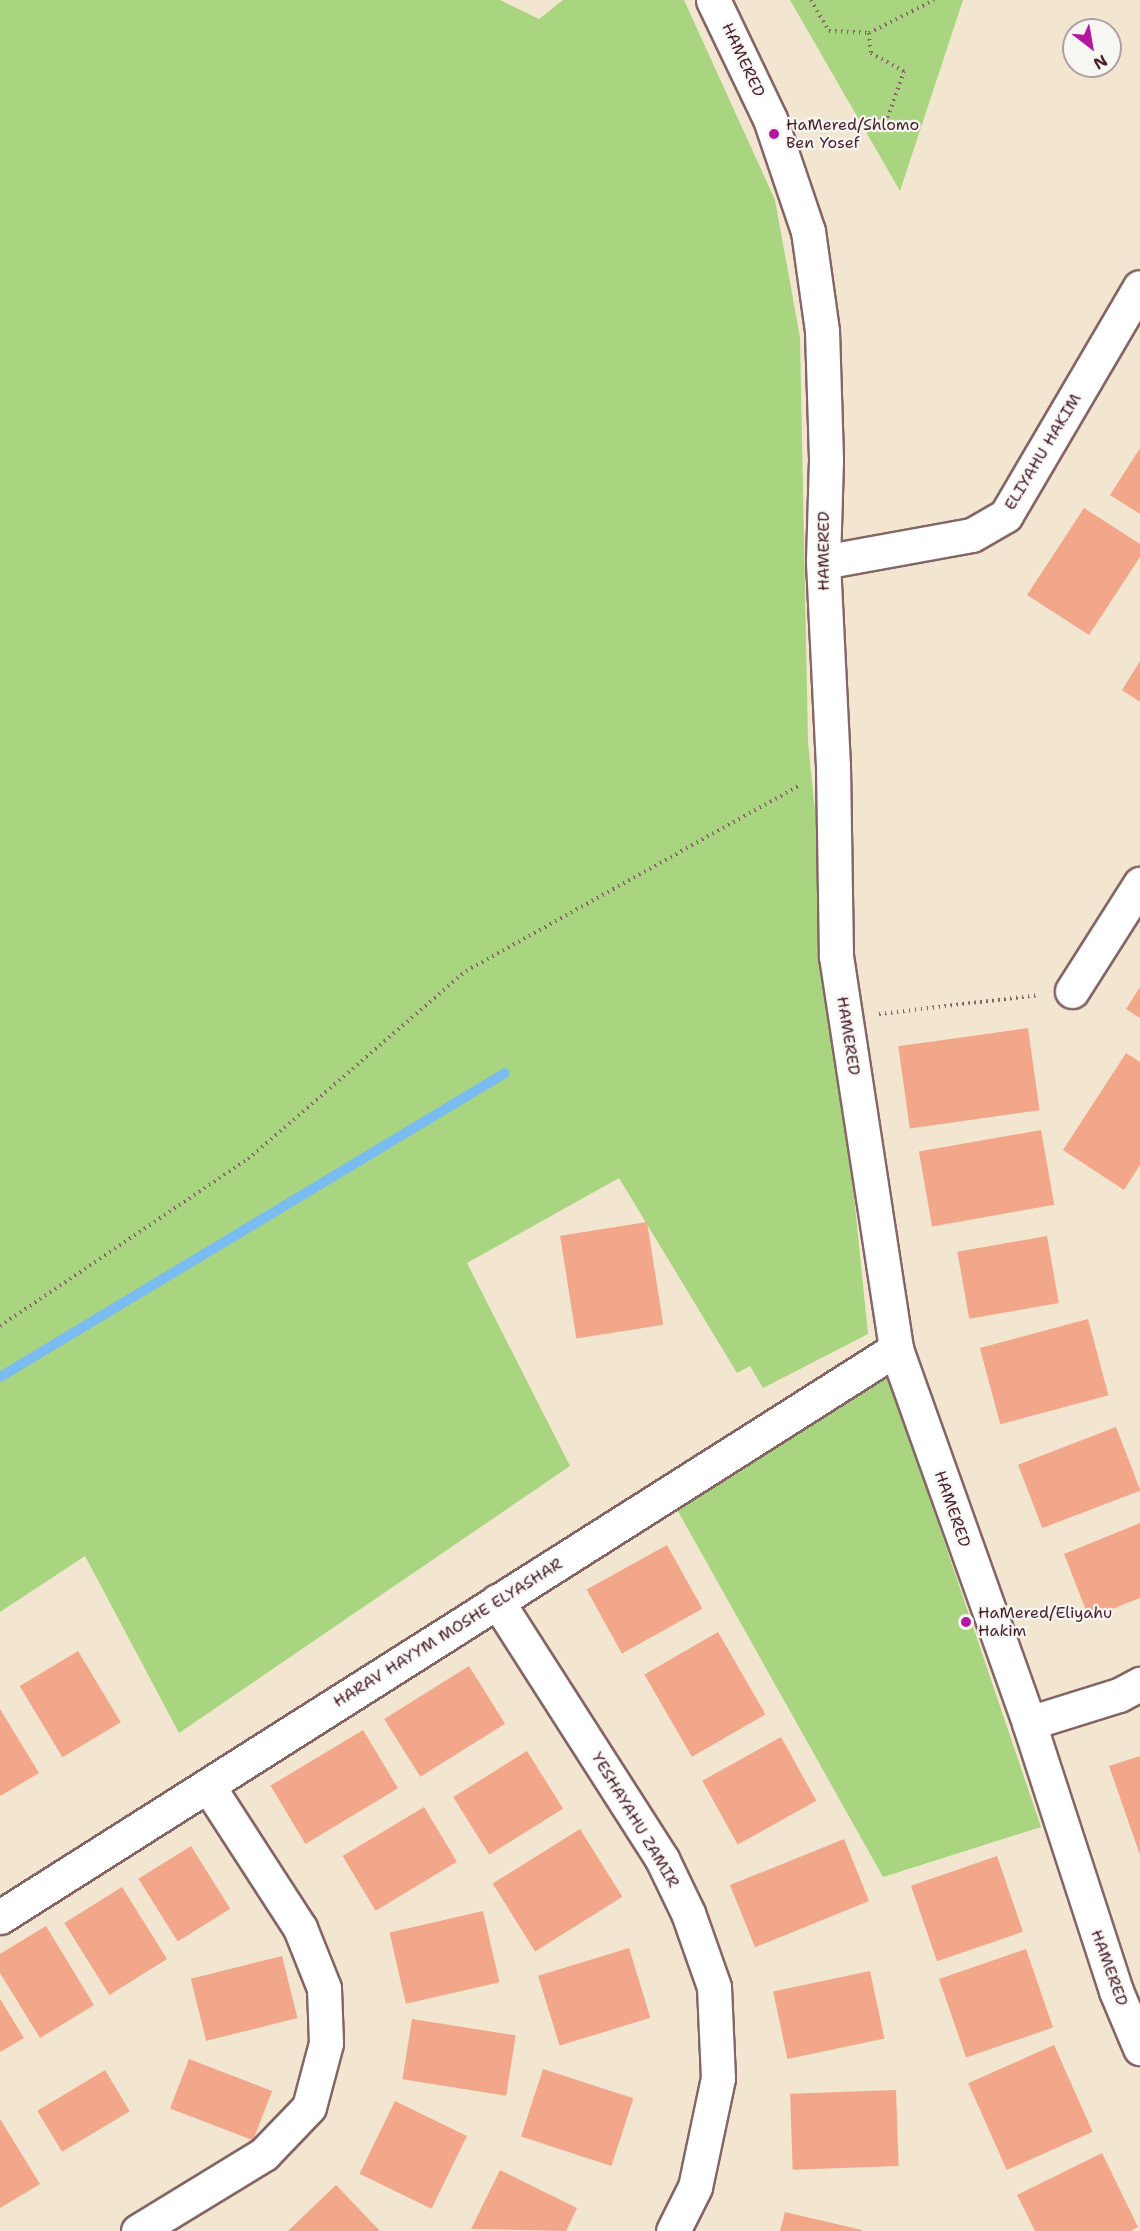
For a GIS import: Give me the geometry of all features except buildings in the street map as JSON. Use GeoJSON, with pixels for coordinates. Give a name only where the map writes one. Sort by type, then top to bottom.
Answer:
{"type":"FeatureCollection","features":[{"type":"Feature","properties":{"kind":"street","name":"HAMERED"},"geometry":{"type":"LineString","coordinates":[[713,0],[770,119],[808,231],[822,331],[826,460],[823,562],[833,766],[836,956],[896,1349],[1029,1723],[1128,1987],[1140,2048]]}},
{"type":"Feature","properties":{"kind":"street","name":"ELIYAHU HAKIM"},"geometry":{"type":"LineString","coordinates":[[823,562],[972,535],[1006,515],[1140,287]]}},
{"type":"Feature","properties":{"kind":"street"},"geometry":{"type":"LineString","coordinates":[[1072,991],[1140,884]]}},
{"type":"Feature","properties":{"kind":"street","name":"HARAV HAYYM MOSHE ELYASHAR"},"geometry":{"type":"LineString","coordinates":[[0,1917],[896,1349]]}},
{"type":"Feature","properties":{"kind":"street","name":"YESHAYAHU ZAMIR"},"geometry":{"type":"LineString","coordinates":[[497,1601],[662,1859],[688,1913],[714,1987],[718,2078],[695,2187],[673,2231]]}},
{"type":"Feature","properties":{"kind":"street"},"geometry":{"type":"LineString","coordinates":[[1029,1723],[1119,1695],[1140,1684]]}},
{"type":"Feature","properties":{"kind":"street"},"geometry":{"type":"LineString","coordinates":[[138,2231],[264,2154],[309,2107],[326,2043],[324,1988],[300,1928],[208,1786]]}},
{"type":"Feature","properties":{"kind":"path"},"geometry":{"type":"LineString","coordinates":[[811,0],[830,31],[869,33],[934,0]]}},
{"type":"Feature","properties":{"kind":"path"},"geometry":{"type":"LineString","coordinates":[[869,33],[871,52],[904,71],[886,122]]}},
{"type":"Feature","properties":{"kind":"path"},"geometry":{"type":"LineString","coordinates":[[0,1326],[248,1159],[466,971],[833,766]]}},
{"type":"Feature","properties":{"kind":"path"},"geometry":{"type":"LineString","coordinates":[[845,1018],[1072,991]]}},
{"type":"Feature","properties":{"kind":"green space"},"geometry":{"type":"Polygon","coordinates":[[[0,0],[500,0],[539,19],[563,0],[684,0],[775,200],[800,337],[808,742],[868,1334],[763,1388],[750,1366],[737,1373],[619,1178],[467,1263],[570,1466],[179,1733],[85,1556],[0,1612],[0,0]]]}},
{"type":"Feature","properties":{"kind":"green space"},"geometry":{"type":"Polygon","coordinates":[[[790,0],[963,0],[900,191],[790,0]]]}},
{"type":"Feature","properties":{"kind":"green space"},"geometry":{"type":"Polygon","coordinates":[[[887,1373],[1041,1827],[883,1877],[670,1497],[887,1373]]]}},
{"type":"Feature","properties":{"kind":"waterway"},"geometry":{"type":"LineString","coordinates":[[0,1377],[505,1073]]}},
{"type":"Feature","properties":{"kind":"place","name":"HaMered/Shlomo Ben Yosef"},"geometry":{"type":"Point","coordinates":[774,134]}},
{"type":"Feature","properties":{"kind":"place","name":"HaMered/Eliyahu Hakim"},"geometry":{"type":"Point","coordinates":[966,1622]}}]}
